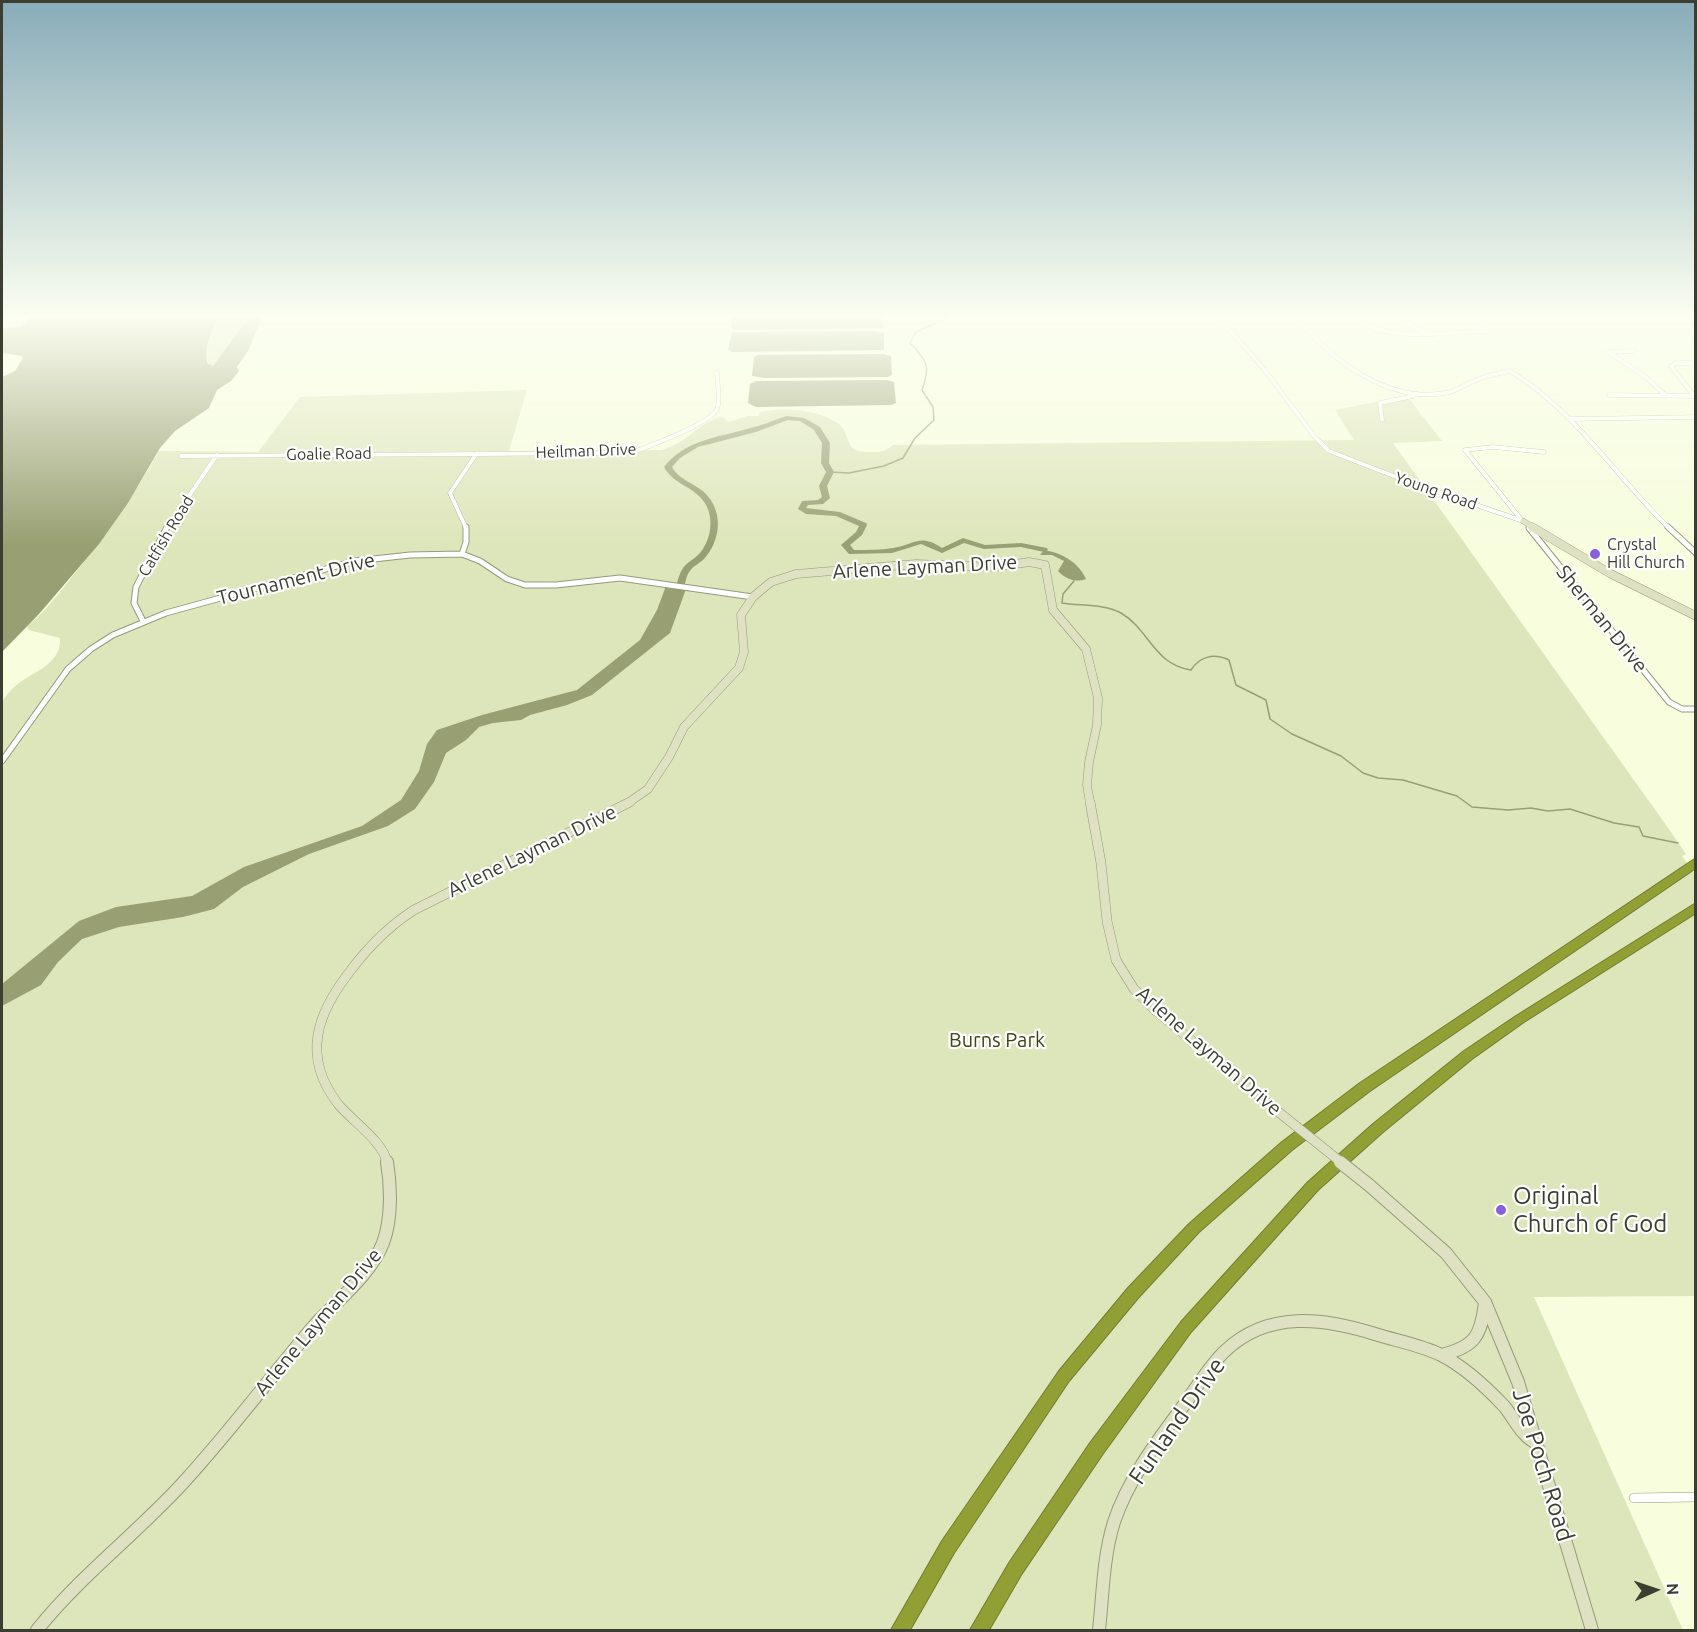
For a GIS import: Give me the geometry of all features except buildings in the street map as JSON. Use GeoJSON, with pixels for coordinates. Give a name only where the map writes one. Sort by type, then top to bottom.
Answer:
{"type":"FeatureCollection","features":[{"type":"Feature","properties":{"kind":"highway"},"geometry":{"type":"LineString","coordinates":[[900,1630],[965,1520],[1064,1376],[1133,1293],[1194,1228],[1287,1146],[1365,1087],[1695,862]]}},
{"type":"Feature","properties":{"kind":"highway"},"geometry":{"type":"LineString","coordinates":[[979,1630],[1015,1569],[1096,1449],[1186,1327],[1313,1186],[1378,1128],[1468,1055],[1695,907]]}},
{"type":"Feature","properties":{"kind":"street","name":"Heilman Drive"},"geometry":{"type":"LineString","coordinates":[[477,453],[574,454],[639,451],[715,414],[718,408],[718,393]]}},
{"type":"Feature","properties":{"kind":"street","name":"Young Road"},"geometry":{"type":"LineString","coordinates":[[1282,393],[1314,436],[1329,451],[1409,482],[1523,521],[1611,574],[1695,616]]}},
{"type":"Feature","properties":{"kind":"street"},"geometry":{"type":"LineString","coordinates":[[1409,393],[1416,395]]}},
{"type":"Feature","properties":{"kind":"street"},"geometry":{"type":"LineString","coordinates":[[1382,420],[1380,403],[1436,393]]}},
{"type":"Feature","properties":{"kind":"street"},"geometry":{"type":"LineString","coordinates":[[1544,393],[1650,508],[1695,553]]}},
{"type":"Feature","properties":{"kind":"street"},"geometry":{"type":"LineString","coordinates":[[1662,393],[1665,396]]}},
{"type":"Feature","properties":{"kind":"street"},"geometry":{"type":"LineString","coordinates":[[1609,395],[1695,397]]}},
{"type":"Feature","properties":{"kind":"street"},"geometry":{"type":"LineString","coordinates":[[1570,419],[1695,417]]}},
{"type":"Feature","properties":{"kind":"street"},"geometry":{"type":"LineString","coordinates":[[1523,521],[1465,450],[1482,447],[1544,452]]}},
{"type":"Feature","properties":{"kind":"street"},"geometry":{"type":"LineString","coordinates":[[462,554],[467,526],[450,493],[477,453]]}},
{"type":"Feature","properties":{"kind":"street","name":"Goalie Road"},"geometry":{"type":"LineString","coordinates":[[181,456],[477,453]]}},
{"type":"Feature","properties":{"kind":"street","name":"Catfish Road"},"geometry":{"type":"LineString","coordinates":[[143,621],[134,600],[141,574],[217,455]]}},
{"type":"Feature","properties":{"kind":"street","name":"Sherman Drive"},"geometry":{"type":"LineString","coordinates":[[1534,527],[1529,528],[1669,702],[1682,709],[1695,709]]}},
{"type":"Feature","properties":{"kind":"street","name":"Tournament Drive"},"geometry":{"type":"LineString","coordinates":[[2,761],[73,664],[98,644],[143,621],[355,561],[410,555],[462,554],[480,561],[507,579],[525,585],[556,585],[611,578],[753,597]]}},
{"type":"Feature","properties":{"kind":"street","name":"Arlene Layman Drive"},"geometry":{"type":"LineString","coordinates":[[38,1630],[95,1568],[174,1493],[205,1459],[313,1327],[377,1255],[384,1241],[390,1180],[387,1158],[384,1151],[340,1106],[326,1085],[320,1069],[316,1044],[321,1015],[328,1000],[377,940],[402,917],[459,885],[623,807],[644,793],[669,757],[684,727],[739,668],[744,652],[741,615],[753,597],[776,579],[802,573],[926,563],[995,567],[1029,562],[1045,565],[1053,610],[1088,654],[1098,698],[1097,725],[1087,784],[1101,863],[1107,921],[1116,960],[1134,989],[1156,1011],[1440,1245],[1473,1283],[1485,1302]]}},
{"type":"Feature","properties":{"kind":"street"},"geometry":{"type":"LineString","coordinates":[[1441,1355],[1467,1348],[1475,1342],[1483,1323],[1485,1302]]}},
{"type":"Feature","properties":{"kind":"street","name":"Joe Poch Road"},"geometry":{"type":"LineString","coordinates":[[1485,1302],[1506,1348],[1537,1443],[1592,1630]]}},
{"type":"Feature","properties":{"kind":"street","name":"Funland Drive"},"geometry":{"type":"LineString","coordinates":[[1099,1630],[1110,1541],[1121,1504],[1165,1429],[1225,1351],[1248,1333],[1293,1320],[1321,1320],[1354,1327],[1441,1355],[1490,1392],[1515,1419],[1531,1441],[1537,1443]]}},
{"type":"Feature","properties":{"kind":"street"},"geometry":{"type":"LineString","coordinates":[[1634,1498],[1695,1497]]}},
{"type":"Feature","properties":{"kind":"green space","name":"Burns Park"},"geometry":{"type":"Polygon","coordinates":[[[526,393],[509,451],[662,450],[680,442],[704,424],[722,417],[729,422],[747,416],[759,416],[760,412],[801,410],[821,415],[839,424],[846,433],[851,446],[862,452],[882,451],[893,445],[1354,440],[1335,410],[1395,398],[1410,400],[1442,441],[1393,443],[1666,825],[1686,854],[1682,856],[1695,874],[1695,1296],[1534,1297],[1683,1630],[2,1630],[2,701],[16,686],[46,666],[57,654],[60,638],[29,630],[27,626],[49,605],[93,550],[128,502],[159,451],[258,452],[300,397],[526,393]]]}},
{"type":"Feature","properties":{"kind":"shaded area"},"geometry":{"type":"Polygon","coordinates":[[[2,393],[216,393],[209,408],[175,431],[160,448],[128,503],[99,544],[39,614],[2,652],[2,393]]]}},
{"type":"Feature","properties":{"kind":"shaded area"},"geometry":{"type":"Polygon","coordinates":[[[749,393],[895,393],[896,403],[891,405],[756,407],[748,403],[749,393]]]}},
{"type":"Feature","properties":{"kind":"shaded area"},"geometry":{"type":"Polygon","coordinates":[[[1044,550],[1070,560],[1086,579],[1071,580],[1064,576],[1058,571],[1064,561],[1052,555],[1040,555],[1044,550]]]}},
{"type":"Feature","properties":{"kind":"shaded area"},"geometry":{"type":"Polygon","coordinates":[[[666,586],[686,589],[670,633],[592,695],[521,720],[479,727],[466,740],[446,753],[434,782],[415,809],[388,826],[309,854],[243,887],[214,909],[183,917],[119,927],[82,939],[58,962],[41,985],[2,1006],[2,984],[79,921],[116,907],[192,896],[244,867],[362,826],[401,800],[419,771],[427,744],[437,730],[482,715],[577,690],[640,640],[657,610],[666,586]]]}},
{"type":"Feature","properties":{"kind":"waterway"},"geometry":{"type":"LineString","coordinates":[[830,472],[849,473],[884,466],[903,458],[915,438],[934,420],[933,407],[924,393]]}},
{"type":"Feature","properties":{"kind":"waterway"},"geometry":{"type":"LineString","coordinates":[[680,586],[687,568],[702,556],[709,544],[714,531],[714,518],[709,503],[703,495],[676,478],[668,467],[677,456],[695,445],[753,430],[787,418],[802,419],[817,429],[826,443],[825,463],[830,472],[823,486],[826,498],[820,502],[805,503],[802,509],[806,512],[837,514],[863,525],[859,533],[845,545],[852,552],[892,551],[921,542],[933,545],[942,551],[963,540],[984,547],[1021,545],[1044,550]]}},
{"type":"Feature","properties":{"kind":"waterway"},"geometry":{"type":"LineString","coordinates":[[1074,581],[1063,594],[1062,603],[1100,607],[1121,613],[1139,628],[1160,654],[1178,667],[1191,670],[1203,659],[1213,656],[1229,660],[1236,685],[1266,700],[1270,719],[1292,734],[1341,756],[1363,773],[1378,778],[1403,780],[1457,796],[1472,807],[1508,810],[1531,808],[1548,811],[1570,809],[1614,823],[1639,827],[1643,836],[1678,843]]}},
{"type":"Feature","properties":{"kind":"place","name":"Crystal Hill Church"},"geometry":{"type":"Point","coordinates":[1595,554]}},
{"type":"Feature","properties":{"kind":"place","name":"Original Church of God"},"geometry":{"type":"Point","coordinates":[1501,1210]}}]}
